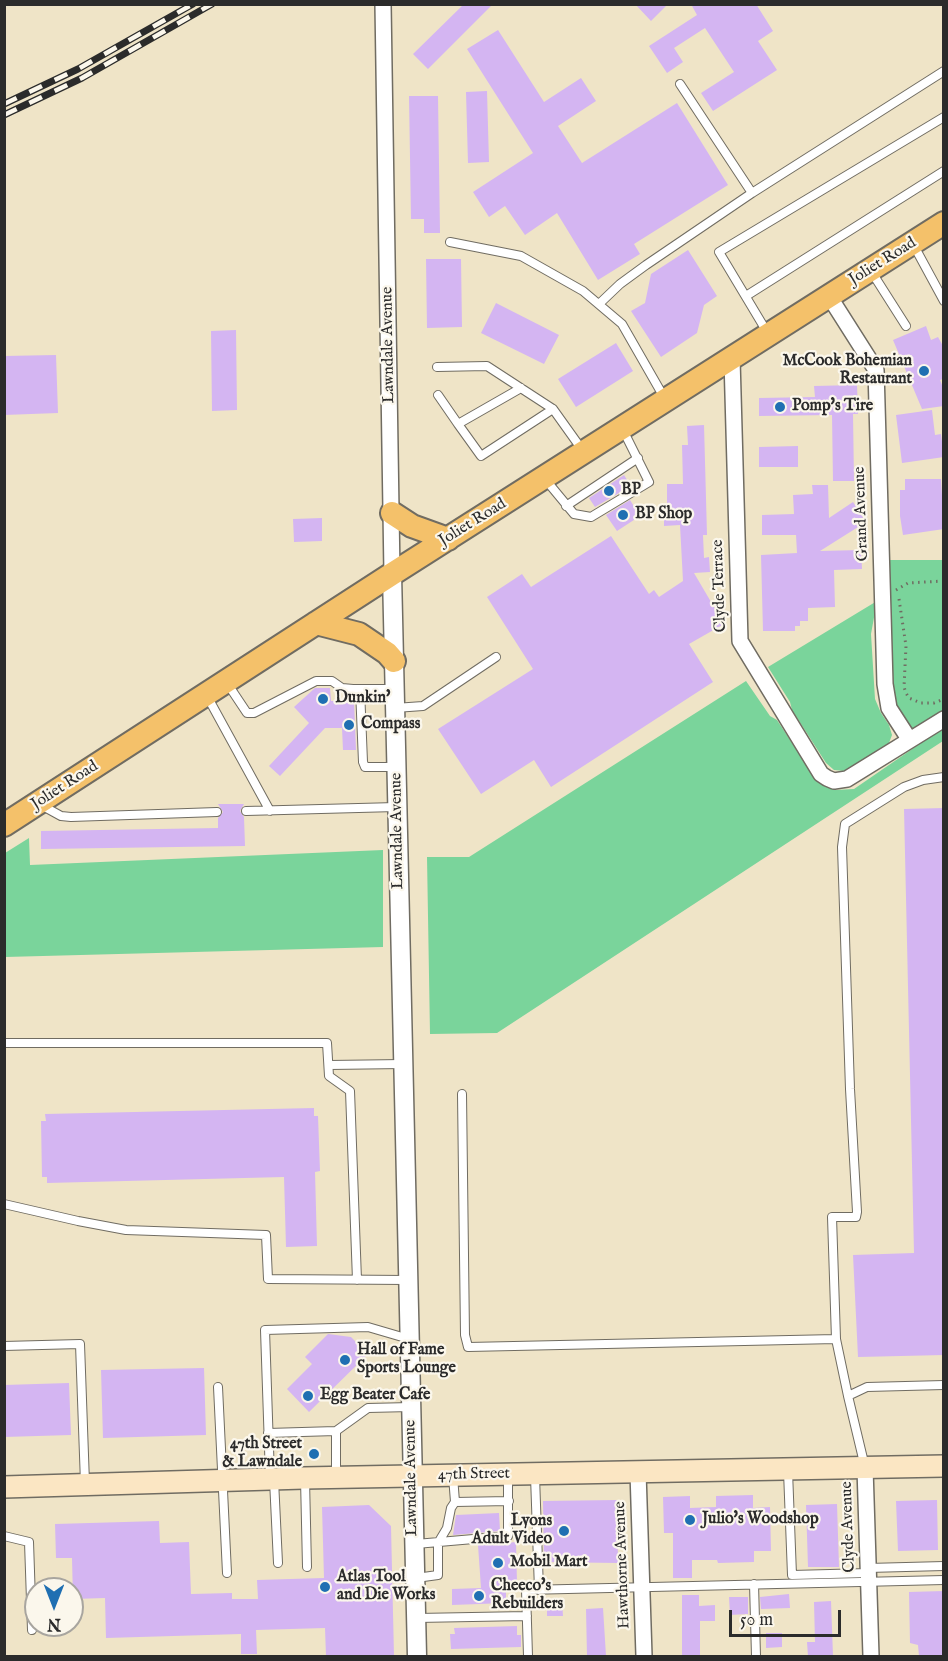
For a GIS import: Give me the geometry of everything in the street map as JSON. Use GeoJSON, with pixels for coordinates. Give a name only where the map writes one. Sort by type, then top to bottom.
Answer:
{"type":"FeatureCollection","features":[{"type":"Feature","properties":{"kind":"main road","name":"Joliet Road"},"geometry":{"type":"LineString","coordinates":[[4,825],[447,538],[944,224]]}},
{"type":"Feature","properties":{"kind":"main road"},"geometry":{"type":"LineString","coordinates":[[392,513],[412,526],[447,538]]}},
{"type":"Feature","properties":{"kind":"main road"},"geometry":{"type":"LineString","coordinates":[[316,623],[358,634],[387,653],[394,661]]}},
{"type":"Feature","properties":{"kind":"main road","name":"47th Street"},"geometry":{"type":"LineString","coordinates":[[4,1487],[336,1477],[944,1466]]}},
{"type":"Feature","properties":{"kind":"street","name":"Lawndale Avenue"},"geometry":{"type":"LineString","coordinates":[[383,4],[394,661],[417,1656]]}},
{"type":"Feature","properties":{"kind":"street","name":"Grand Avenue"},"geometry":{"type":"LineString","coordinates":[[829,296],[876,370],[885,684],[889,708],[909,739]]}},
{"type":"Feature","properties":{"kind":"street","name":"Clyde Terrace"},"geometry":{"type":"LineString","coordinates":[[732,359],[740,641],[821,774],[834,781],[847,779],[909,739]]}},
{"type":"Feature","properties":{"kind":"street"},"geometry":{"type":"LineString","coordinates":[[909,739],[944,719]]}},
{"type":"Feature","properties":{"kind":"street","name":"Clyde Avenue"},"geometry":{"type":"LineString","coordinates":[[865,1468],[871,1656]]}},
{"type":"Feature","properties":{"kind":"street","name":"Hawthorne Avenue"},"geometry":{"type":"LineString","coordinates":[[638,1472],[644,1656]]}},
{"type":"Feature","properties":{"kind":"lane"},"geometry":{"type":"LineString","coordinates":[[599,304],[620,284],[646,265],[752,193],[944,71]]}},
{"type":"Feature","properties":{"kind":"lane"},"geometry":{"type":"LineString","coordinates":[[680,84],[752,193]]}},
{"type":"Feature","properties":{"kind":"lane"},"geometry":{"type":"LineString","coordinates":[[769,335],[719,252],[944,117]]}},
{"type":"Feature","properties":{"kind":"lane"},"geometry":{"type":"LineString","coordinates":[[746,296],[944,171]]}},
{"type":"Feature","properties":{"kind":"lane"},"geometry":{"type":"LineString","coordinates":[[450,242],[521,256],[583,291],[622,324],[665,401]]}},
{"type":"Feature","properties":{"kind":"lane"},"geometry":{"type":"LineString","coordinates":[[913,243],[944,301]]}},
{"type":"Feature","properties":{"kind":"lane"},"geometry":{"type":"LineString","coordinates":[[870,270],[906,326]]}},
{"type":"Feature","properties":{"kind":"lane"},"geometry":{"type":"LineString","coordinates":[[437,367],[487,366],[553,409],[584,452]]}},
{"type":"Feature","properties":{"kind":"lane"},"geometry":{"type":"LineString","coordinates":[[458,424],[521,388]]}},
{"type":"Feature","properties":{"kind":"lane"},"geometry":{"type":"LineString","coordinates":[[438,395],[481,456],[553,409]]}},
{"type":"Feature","properties":{"kind":"lane"},"geometry":{"type":"LineString","coordinates":[[544,478],[574,514],[591,517],[649,482],[622,428]]}},
{"type":"Feature","properties":{"kind":"lane"},"geometry":{"type":"LineString","coordinates":[[566,506],[638,458]]}},
{"type":"Feature","properties":{"kind":"lane"},"geometry":{"type":"LineString","coordinates":[[395,708],[423,706],[496,657]]}},
{"type":"Feature","properties":{"kind":"lane"},"geometry":{"type":"LineString","coordinates":[[226,681],[247,713],[254,713],[316,681],[332,681],[342,688],[395,689]]}},
{"type":"Feature","properties":{"kind":"lane"},"geometry":{"type":"LineString","coordinates":[[360,689],[365,767],[397,767]]}},
{"type":"Feature","properties":{"kind":"lane"},"geometry":{"type":"LineString","coordinates":[[206,694],[270,811]]}},
{"type":"Feature","properties":{"kind":"lane"},"geometry":{"type":"LineString","coordinates":[[865,1468],[836,1339],[832,1217],[853,1218],[856,1217],[857,1212],[850,1089],[842,847],[845,824],[904,787],[923,780],[944,777]]}},
{"type":"Feature","properties":{"kind":"lane"},"geometry":{"type":"LineString","coordinates":[[38,804],[61,816],[71,817],[217,812]]}},
{"type":"Feature","properties":{"kind":"lane"},"geometry":{"type":"LineString","coordinates":[[246,811],[398,807]]}},
{"type":"Feature","properties":{"kind":"lane"},"geometry":{"type":"LineString","coordinates":[[4,1043],[327,1043],[329,1076],[350,1091],[357,1280]]}},
{"type":"Feature","properties":{"kind":"lane"},"geometry":{"type":"LineString","coordinates":[[329,1065],[403,1064]]}},
{"type":"Feature","properties":{"kind":"lane"},"geometry":{"type":"LineString","coordinates":[[462,1094],[465,1335],[468,1347],[836,1339]]}},
{"type":"Feature","properties":{"kind":"lane"},"geometry":{"type":"LineString","coordinates":[[4,1204],[126,1230],[266,1235],[268,1279],[408,1280]]}},
{"type":"Feature","properties":{"kind":"lane"},"geometry":{"type":"LineString","coordinates":[[278,1563],[268,1433],[265,1330],[368,1327],[409,1339]]}},
{"type":"Feature","properties":{"kind":"lane"},"geometry":{"type":"LineString","coordinates":[[4,1346],[80,1344],[85,1485]]}},
{"type":"Feature","properties":{"kind":"lane"},"geometry":{"type":"LineString","coordinates":[[848,1396],[867,1387],[944,1385]]}},
{"type":"Feature","properties":{"kind":"lane"},"geometry":{"type":"LineString","coordinates":[[218,1388],[227,1573]]}},
{"type":"Feature","properties":{"kind":"lane"},"geometry":{"type":"LineString","coordinates":[[268,1433],[336,1431],[368,1408],[411,1407]]}},
{"type":"Feature","properties":{"kind":"lane"},"geometry":{"type":"LineString","coordinates":[[336,1431],[336,1477]]}},
{"type":"Feature","properties":{"kind":"lane"},"geometry":{"type":"LineString","coordinates":[[788,1469],[792,1575],[868,1574],[944,1580]]}},
{"type":"Feature","properties":{"kind":"lane"},"geometry":{"type":"LineString","coordinates":[[414,1545],[508,1536],[508,1474]]}},
{"type":"Feature","properties":{"kind":"lane"},"geometry":{"type":"LineString","coordinates":[[535,1474],[539,1590]]}},
{"type":"Feature","properties":{"kind":"lane"},"geometry":{"type":"LineString","coordinates":[[415,1578],[438,1575],[438,1543],[447,1528],[451,1508],[455,1502],[453,1475]]}},
{"type":"Feature","properties":{"kind":"lane"},"geometry":{"type":"LineString","coordinates":[[304,1478],[307,1567]]}},
{"type":"Feature","properties":{"kind":"lane"},"geometry":{"type":"LineString","coordinates":[[455,1502],[509,1501]]}},
{"type":"Feature","properties":{"kind":"lane"},"geometry":{"type":"LineString","coordinates":[[4,1536],[29,1542],[30,1577]]}},
{"type":"Feature","properties":{"kind":"lane"},"geometry":{"type":"LineString","coordinates":[[528,1656],[526,1590],[754,1584],[944,1566]]}},
{"type":"Feature","properties":{"kind":"lane"},"geometry":{"type":"LineString","coordinates":[[754,1584],[756,1656]]}},
{"type":"Feature","properties":{"kind":"lane"},"geometry":{"type":"LineString","coordinates":[[416,1618],[527,1616]]}},
{"type":"Feature","properties":{"kind":"path"},"geometry":{"type":"LineString","coordinates":[[944,581],[908,583],[896,591],[903,616],[906,646],[904,687],[906,693],[909,698],[921,703],[934,703],[944,699]]}},
{"type":"Feature","properties":{"kind":"green space"},"geometry":{"type":"Polygon","coordinates":[[[886,560],[943,560],[943,741],[497,1033],[430,1034],[427,857],[469,857],[746,681],[770,716],[777,720],[817,781],[835,790],[854,789],[918,745],[892,709],[886,560]]]}},
{"type":"Feature","properties":{"kind":"green space"},"geometry":{"type":"Polygon","coordinates":[[[877,601],[871,634],[875,699],[892,735],[889,743],[844,771],[834,770],[826,763],[792,710],[790,702],[768,667],[877,601]]]}},
{"type":"Feature","properties":{"kind":"green space"},"geometry":{"type":"Polygon","coordinates":[[[29,838],[30,865],[383,850],[383,947],[5,957],[5,853],[29,838]]]}},
{"type":"Feature","properties":{"kind":"building"},"geometry":{"type":"Polygon","coordinates":[[[464,4],[493,4],[428,69],[413,54],[464,4]]]}},
{"type":"Feature","properties":{"kind":"building"},"geometry":{"type":"Polygon","coordinates":[[[635,4],[668,4],[651,21],[635,4]]]}},
{"type":"Feature","properties":{"kind":"building"},"geometry":{"type":"Polygon","coordinates":[[[691,4],[756,4],[773,31],[758,41],[777,70],[713,111],[701,93],[734,72],[705,28],[674,48],[683,62],[667,73],[649,46],[697,15],[691,4]]]}},
{"type":"Feature","properties":{"kind":"building"},"geometry":{"type":"Polygon","coordinates":[[[498,30],[544,102],[581,78],[596,101],[558,126],[582,163],[677,103],[728,185],[634,244],[640,254],[598,280],[557,213],[525,235],[505,206],[489,217],[473,192],[533,153],[467,49],[498,30]]]}},
{"type":"Feature","properties":{"kind":"building"},"geometry":{"type":"Polygon","coordinates":[[[487,91],[489,162],[468,163],[466,92],[487,91]]]}},
{"type":"Feature","properties":{"kind":"building"},"geometry":{"type":"Polygon","coordinates":[[[409,96],[438,96],[440,233],[424,233],[424,219],[411,219],[409,96]]]}},
{"type":"Feature","properties":{"kind":"building"},"geometry":{"type":"Polygon","coordinates":[[[688,250],[717,296],[704,305],[697,333],[661,357],[631,311],[645,303],[651,274],[688,250]]]}},
{"type":"Feature","properties":{"kind":"building"},"geometry":{"type":"Polygon","coordinates":[[[426,259],[461,259],[462,327],[427,328],[426,259]]]}},
{"type":"Feature","properties":{"kind":"building"},"geometry":{"type":"Polygon","coordinates":[[[496,303],[559,335],[544,364],[481,333],[496,303]]]}},
{"type":"Feature","properties":{"kind":"building","name":"McCook Bohemian Restaurant"},"geometry":{"type":"Polygon","coordinates":[[[926,326],[931,340],[938,337],[943,346],[943,379],[940,380],[944,390],[944,406],[922,409],[893,340],[926,326]]]}},
{"type":"Feature","properties":{"kind":"building"},"geometry":{"type":"Polygon","coordinates":[[[236,330],[237,410],[212,411],[211,331],[236,330]]]}},
{"type":"Feature","properties":{"kind":"building"},"geometry":{"type":"Polygon","coordinates":[[[616,343],[633,371],[576,407],[558,379],[616,343]]]}},
{"type":"Feature","properties":{"kind":"building"},"geometry":{"type":"Polygon","coordinates":[[[56,355],[58,413],[4,415],[4,356],[56,355]]]}},
{"type":"Feature","properties":{"kind":"building"},"geometry":{"type":"Polygon","coordinates":[[[857,385],[858,414],[853,414],[854,481],[833,481],[832,415],[759,416],[759,398],[815,397],[814,386],[857,385]]]}},
{"type":"Feature","properties":{"kind":"building"},"geometry":{"type":"Polygon","coordinates":[[[932,410],[935,435],[941,434],[944,457],[902,463],[896,415],[932,410]]]}},
{"type":"Feature","properties":{"kind":"building"},"geometry":{"type":"Polygon","coordinates":[[[704,425],[707,535],[703,535],[704,558],[709,557],[710,572],[694,573],[724,624],[689,644],[713,682],[551,787],[534,760],[481,794],[438,729],[533,669],[487,597],[522,574],[531,587],[611,536],[649,594],[654,590],[659,597],[683,581],[680,525],[664,526],[667,484],[683,484],[682,445],[688,445],[687,426],[704,425]]]}},
{"type":"Feature","properties":{"kind":"building"},"geometry":{"type":"Polygon","coordinates":[[[798,446],[798,467],[759,467],[759,447],[798,446]]]}},
{"type":"Feature","properties":{"kind":"building","name":"BP"},"geometry":{"type":"Polygon","coordinates":[[[624,475],[631,486],[595,507],[589,498],[624,475]]]}},
{"type":"Feature","properties":{"kind":"building"},"geometry":{"type":"Polygon","coordinates":[[[905,479],[941,479],[944,529],[903,535],[900,490],[905,490],[905,479]]]}},
{"type":"Feature","properties":{"kind":"building"},"geometry":{"type":"Polygon","coordinates":[[[812,485],[828,485],[829,518],[853,502],[866,522],[820,551],[861,550],[862,569],[834,570],[835,607],[808,608],[808,621],[800,621],[800,626],[795,626],[795,631],[763,631],[761,555],[797,553],[796,535],[762,535],[762,515],[794,514],[793,495],[813,494],[812,485]]]}},
{"type":"Feature","properties":{"kind":"building","name":"BP Shop"},"geometry":{"type":"Polygon","coordinates":[[[630,500],[640,516],[617,531],[606,515],[630,500]]]}},
{"type":"Feature","properties":{"kind":"building"},"geometry":{"type":"Polygon","coordinates":[[[322,518],[322,541],[294,542],[293,519],[322,518]]]}},
{"type":"Feature","properties":{"kind":"building"},"geometry":{"type":"Polygon","coordinates":[[[315,688],[330,688],[331,701],[354,701],[356,750],[343,750],[342,728],[325,728],[280,776],[269,766],[309,723],[294,707],[315,688]]]}},
{"type":"Feature","properties":{"kind":"building"},"geometry":{"type":"Polygon","coordinates":[[[218,804],[244,804],[240,811],[244,817],[245,846],[41,849],[41,831],[218,828],[218,818],[223,812],[218,804]]]}},
{"type":"Feature","properties":{"kind":"building"},"geometry":{"type":"Polygon","coordinates":[[[944,808],[944,1355],[858,1357],[853,1255],[914,1253],[904,809],[944,808]]]}},
{"type":"Feature","properties":{"kind":"building"},"geometry":{"type":"Polygon","coordinates":[[[314,1108],[314,1116],[318,1116],[320,1171],[315,1172],[317,1246],[286,1247],[284,1177],[47,1183],[47,1177],[42,1177],[41,1121],[46,1121],[45,1114],[314,1108]]]}},
{"type":"Feature","properties":{"kind":"building"},"geometry":{"type":"Polygon","coordinates":[[[328,1334],[351,1337],[368,1354],[309,1412],[287,1389],[312,1364],[305,1357],[328,1334]]]}},
{"type":"Feature","properties":{"kind":"building"},"geometry":{"type":"Polygon","coordinates":[[[204,1368],[206,1435],[103,1438],[101,1370],[204,1368]]]}},
{"type":"Feature","properties":{"kind":"building"},"geometry":{"type":"Polygon","coordinates":[[[69,1383],[71,1435],[4,1437],[4,1385],[69,1383]]]}},
{"type":"Feature","properties":{"kind":"building"},"geometry":{"type":"Polygon","coordinates":[[[753,1495],[753,1508],[770,1507],[771,1551],[754,1551],[754,1562],[718,1563],[717,1560],[692,1560],[692,1578],[673,1578],[673,1533],[664,1533],[663,1497],[690,1496],[690,1508],[716,1507],[716,1496],[753,1495]]]}},
{"type":"Feature","properties":{"kind":"building"},"geometry":{"type":"Polygon","coordinates":[[[617,1500],[618,1563],[544,1562],[543,1501],[617,1500]]]}},
{"type":"Feature","properties":{"kind":"building"},"geometry":{"type":"Polygon","coordinates":[[[937,1500],[938,1550],[898,1551],[896,1501],[937,1500]]]}},
{"type":"Feature","properties":{"kind":"building"},"geometry":{"type":"Polygon","coordinates":[[[837,1504],[839,1567],[808,1567],[806,1505],[837,1504]]]}},
{"type":"Feature","properties":{"kind":"building"},"geometry":{"type":"Polygon","coordinates":[[[369,1505],[391,1526],[394,1656],[326,1656],[325,1628],[256,1630],[257,1654],[241,1654],[241,1634],[106,1638],[105,1598],[84,1599],[84,1577],[72,1577],[72,1558],[56,1558],[55,1524],[159,1521],[160,1543],[189,1542],[191,1594],[232,1593],[232,1599],[258,1599],[257,1580],[324,1578],[322,1507],[369,1505]]]}},
{"type":"Feature","properties":{"kind":"building"},"geometry":{"type":"Polygon","coordinates":[[[499,1513],[500,1531],[453,1535],[456,1515],[499,1513]]]}},
{"type":"Feature","properties":{"kind":"building","name":"Mobil Mart"},"geometry":{"type":"Polygon","coordinates":[[[516,1542],[517,1583],[506,1584],[506,1603],[452,1605],[452,1589],[481,1588],[478,1545],[516,1542]]]}},
{"type":"Feature","properties":{"kind":"building"},"geometry":{"type":"Polygon","coordinates":[[[944,1591],[944,1656],[919,1656],[918,1645],[910,1643],[909,1592],[944,1591]]]}},
{"type":"Feature","properties":{"kind":"building"},"geometry":{"type":"Polygon","coordinates":[[[789,1594],[790,1608],[761,1609],[760,1597],[789,1594]]]}},
{"type":"Feature","properties":{"kind":"building"},"geometry":{"type":"Polygon","coordinates":[[[682,1595],[699,1595],[699,1606],[715,1605],[715,1621],[700,1621],[700,1656],[682,1656],[682,1595]]]}},
{"type":"Feature","properties":{"kind":"building"},"geometry":{"type":"Polygon","coordinates":[[[729,1597],[748,1597],[748,1614],[730,1615],[729,1597]]]}},
{"type":"Feature","properties":{"kind":"building"},"geometry":{"type":"Polygon","coordinates":[[[562,1601],[563,1616],[547,1616],[547,1602],[562,1601]]]}},
{"type":"Feature","properties":{"kind":"building"},"geometry":{"type":"Polygon","coordinates":[[[831,1601],[833,1656],[808,1656],[807,1642],[815,1642],[814,1602],[831,1601]]]}},
{"type":"Feature","properties":{"kind":"building"},"geometry":{"type":"Polygon","coordinates":[[[603,1608],[606,1656],[587,1656],[586,1609],[603,1608]]]}},
{"type":"Feature","properties":{"kind":"building"},"geometry":{"type":"Polygon","coordinates":[[[517,1626],[517,1635],[521,1635],[521,1647],[451,1649],[450,1634],[455,1634],[454,1628],[517,1626]]]}},
{"type":"Feature","properties":{"kind":"building"},"geometry":{"type":"Polygon","coordinates":[[[766,1633],[782,1633],[782,1647],[766,1648],[766,1633]]]}},
{"type":"Feature","properties":{"kind":"railway"},"geometry":{"type":"LineString","coordinates":[[4,104],[78,69],[193,4]]}},
{"type":"Feature","properties":{"kind":"railway"},"geometry":{"type":"LineString","coordinates":[[4,115],[82,78],[212,4]]}},
{"type":"Feature","properties":{"kind":"place","name":"McCook Bohemian Restaurant"},"geometry":{"type":"Point","coordinates":[924,371]}},
{"type":"Feature","properties":{"kind":"place","name":"Pomp's Tire"},"geometry":{"type":"Point","coordinates":[780,407]}},
{"type":"Feature","properties":{"kind":"place","name":"BP"},"geometry":{"type":"Point","coordinates":[609,491]}},
{"type":"Feature","properties":{"kind":"place","name":"BP Shop"},"geometry":{"type":"Point","coordinates":[623,515]}},
{"type":"Feature","properties":{"kind":"place","name":"Dunkin'"},"geometry":{"type":"Point","coordinates":[323,699]}},
{"type":"Feature","properties":{"kind":"place","name":"Compass"},"geometry":{"type":"Point","coordinates":[349,725]}},
{"type":"Feature","properties":{"kind":"place","name":"Hall of Fame Sports Lounge"},"geometry":{"type":"Point","coordinates":[345,1360]}},
{"type":"Feature","properties":{"kind":"place","name":"Egg Beater Cafe"},"geometry":{"type":"Point","coordinates":[308,1396]}},
{"type":"Feature","properties":{"kind":"place","name":"47th Street & Lawndale"},"geometry":{"type":"Point","coordinates":[314,1454]}},
{"type":"Feature","properties":{"kind":"place","name":"Julio's Woodshop"},"geometry":{"type":"Point","coordinates":[690,1520]}},
{"type":"Feature","properties":{"kind":"place","name":"Lyons Adult Video"},"geometry":{"type":"Point","coordinates":[564,1531]}},
{"type":"Feature","properties":{"kind":"place","name":"Mobil Mart"},"geometry":{"type":"Point","coordinates":[498,1563]}},
{"type":"Feature","properties":{"kind":"place","name":"Atlas Tool and Die Works"},"geometry":{"type":"Point","coordinates":[325,1587]}},
{"type":"Feature","properties":{"kind":"place","name":"Cheeco's Rebuilders"},"geometry":{"type":"Point","coordinates":[479,1596]}}]}
